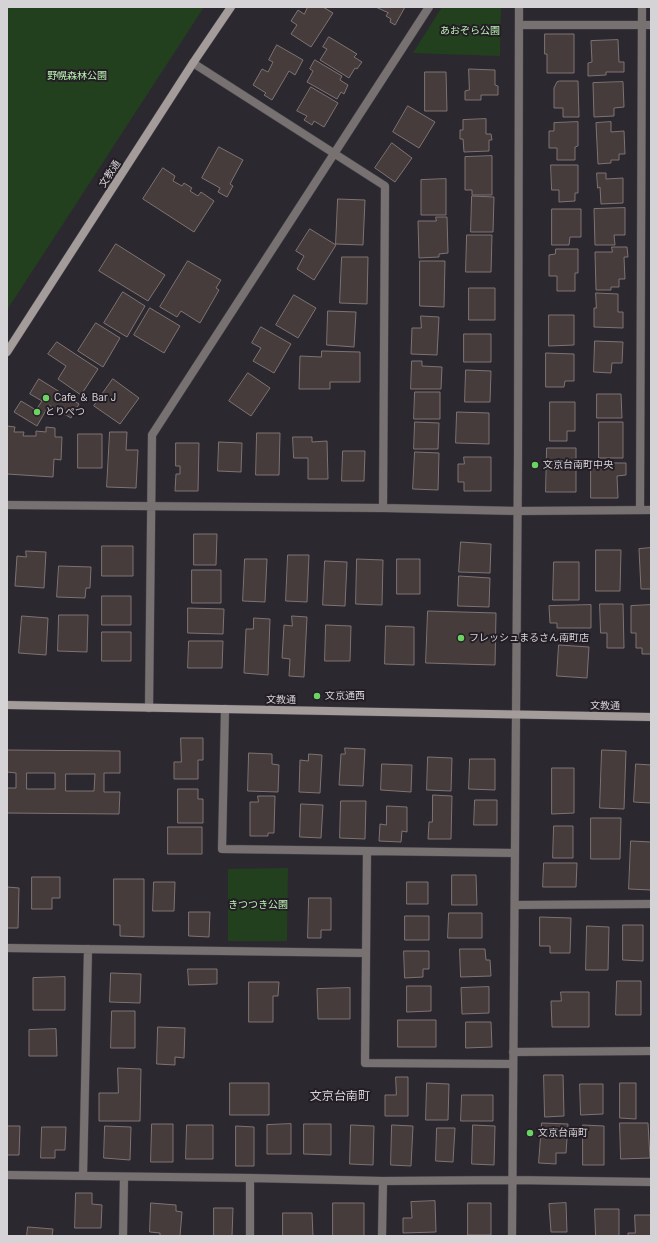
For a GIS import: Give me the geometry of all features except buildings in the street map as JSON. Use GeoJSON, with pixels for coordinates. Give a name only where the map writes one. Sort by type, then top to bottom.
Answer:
{"type":"FeatureCollection","features":[{"type":"Feature","properties":{"kind":"street","name":"文教通"},"geometry":{"type":"LineString","coordinates":[[7,352],[231,7]]}},
{"type":"Feature","properties":{"kind":"street"},"geometry":{"type":"LineString","coordinates":[[149,708],[152,435],[429,7]]}},
{"type":"Feature","properties":{"kind":"street"},"geometry":{"type":"LineString","coordinates":[[512,1236],[518,511],[519,7]]}},
{"type":"Feature","properties":{"kind":"street"},"geometry":{"type":"LineString","coordinates":[[640,510],[642,7]]}},
{"type":"Feature","properties":{"kind":"street"},"geometry":{"type":"LineString","coordinates":[[519,25],[651,25]]}},
{"type":"Feature","properties":{"kind":"street"},"geometry":{"type":"LineString","coordinates":[[193,64],[385,186],[383,508]]}},
{"type":"Feature","properties":{"kind":"street"},"geometry":{"type":"LineString","coordinates":[[7,505],[383,508],[518,511],[651,510]]}},
{"type":"Feature","properties":{"kind":"street","name":"文教通"},"geometry":{"type":"LineString","coordinates":[[7,705],[651,717]]}},
{"type":"Feature","properties":{"kind":"street"},"geometry":{"type":"LineString","coordinates":[[225,710],[222,849],[515,853]]}},
{"type":"Feature","properties":{"kind":"street"},"geometry":{"type":"LineString","coordinates":[[367,851],[365,1063],[513,1064]]}},
{"type":"Feature","properties":{"kind":"street"},"geometry":{"type":"LineString","coordinates":[[515,905],[651,904]]}},
{"type":"Feature","properties":{"kind":"street"},"geometry":{"type":"LineString","coordinates":[[7,948],[366,953]]}},
{"type":"Feature","properties":{"kind":"street"},"geometry":{"type":"LineString","coordinates":[[83,1176],[88,949]]}},
{"type":"Feature","properties":{"kind":"street"},"geometry":{"type":"LineString","coordinates":[[514,1052],[651,1051]]}},
{"type":"Feature","properties":{"kind":"street"},"geometry":{"type":"LineString","coordinates":[[7,1175],[383,1181],[512,1180],[651,1182]]}},
{"type":"Feature","properties":{"kind":"street"},"geometry":{"type":"LineString","coordinates":[[123,1236],[124,1176]]}},
{"type":"Feature","properties":{"kind":"street"},"geometry":{"type":"LineString","coordinates":[[250,1178],[250,1236]]}},
{"type":"Feature","properties":{"kind":"street"},"geometry":{"type":"LineString","coordinates":[[382,1236],[383,1181]]}},
{"type":"Feature","properties":{"kind":"green space","name":"野幌森林公園"},"geometry":{"type":"Polygon","coordinates":[[[7,7],[204,7],[7,310],[7,7]]]}},
{"type":"Feature","properties":{"kind":"green space","name":"あおぞら公園"},"geometry":{"type":"Polygon","coordinates":[[[442,7],[501,7],[500,56],[413,53],[442,7]]]}},
{"type":"Feature","properties":{"kind":"green space","name":"きつつき公園"},"geometry":{"type":"Polygon","coordinates":[[[288,868],[287,941],[228,941],[228,869],[288,868]]]}},
{"type":"Feature","properties":{"kind":"place","name":"Cafe ＆ Bar J"},"geometry":{"type":"Point","coordinates":[46,398]}},
{"type":"Feature","properties":{"kind":"place","name":"とりぺつ"},"geometry":{"type":"Point","coordinates":[37,412]}},
{"type":"Feature","properties":{"kind":"place","name":"文京台南町中央"},"geometry":{"type":"Point","coordinates":[535,465]}},
{"type":"Feature","properties":{"kind":"place","name":"フレッシュまるさん南町店"},"geometry":{"type":"Point","coordinates":[461,638]}},
{"type":"Feature","properties":{"kind":"place","name":"文京通西"},"geometry":{"type":"Point","coordinates":[317,696]}},
{"type":"Feature","properties":{"kind":"place","name":"文京台南町"},"geometry":{"type":"Point","coordinates":[530,1133]}},
{"type":"Feature","properties":{"kind":"district","name":"文京台南町"},"geometry":{"type":"Point","coordinates":[340,1096]}}]}
